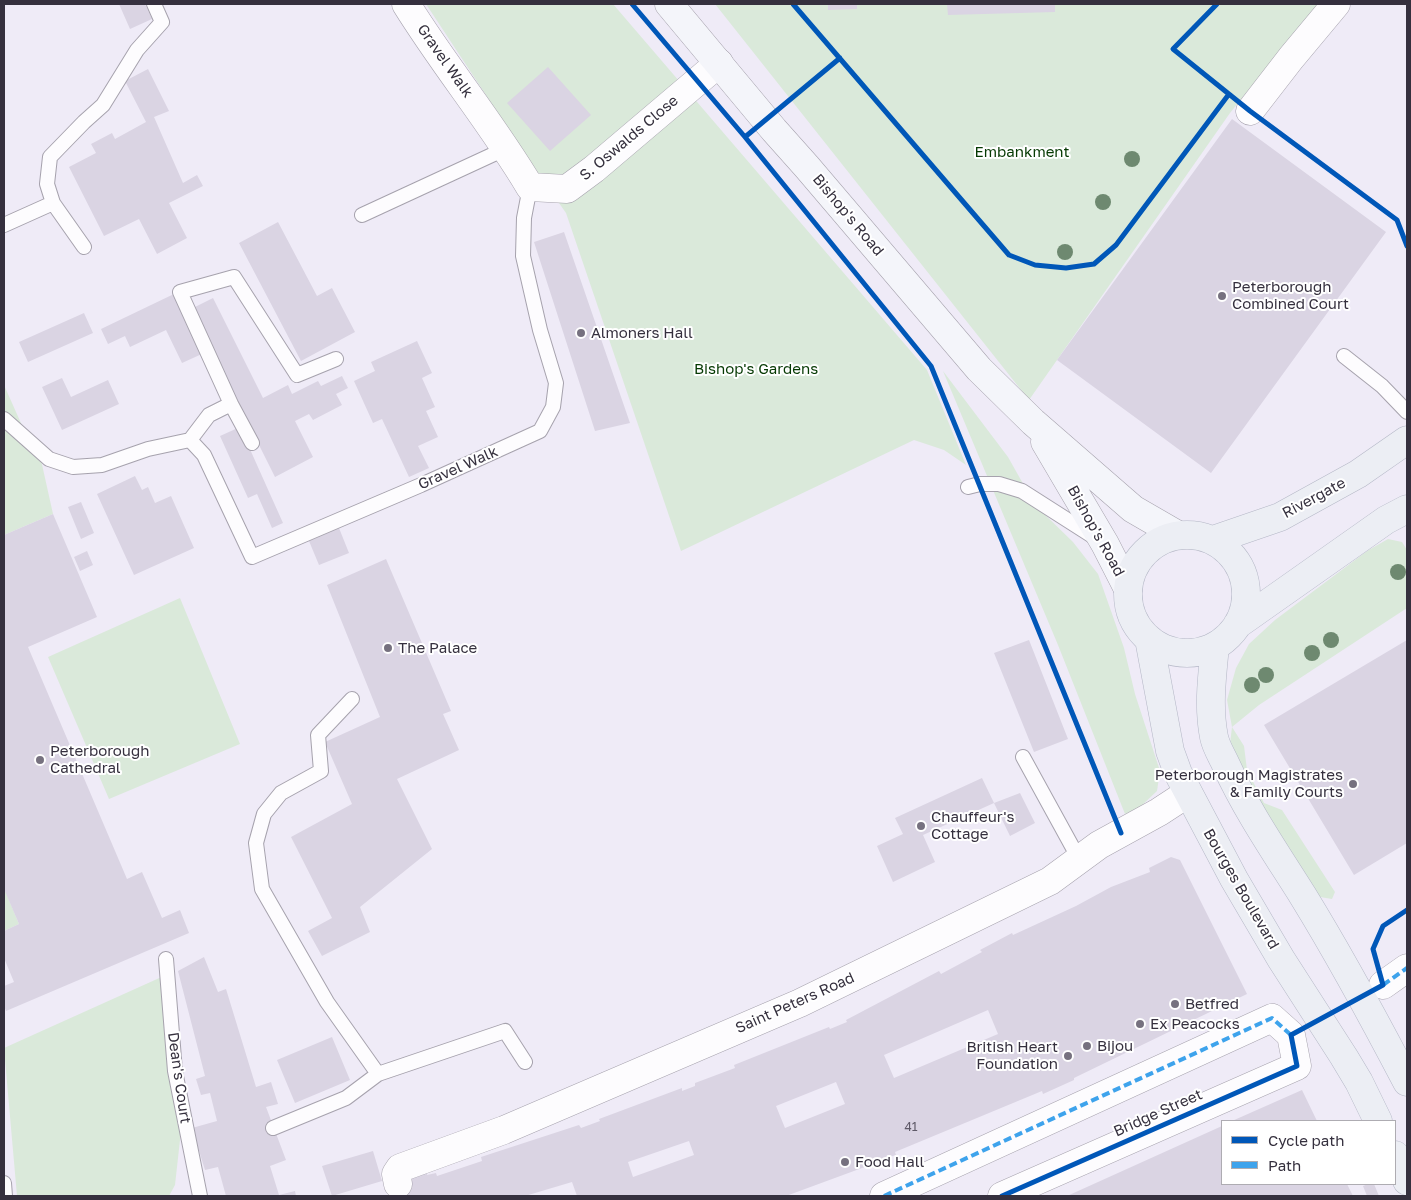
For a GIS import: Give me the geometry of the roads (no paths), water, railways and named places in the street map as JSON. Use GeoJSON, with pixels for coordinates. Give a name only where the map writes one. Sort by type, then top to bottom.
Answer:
{"type":"FeatureCollection","features":[{"type":"Feature","properties":{"kind":"main road","name":"Rivergate"},"geometry":{"type":"LineString","coordinates":[[1213,540],[1280,517],[1358,474],[1407,440]]}},
{"type":"Feature","properties":{"kind":"main road"},"geometry":{"type":"LineString","coordinates":[[1237,625],[1386,520],[1407,509]]}},
{"type":"Feature","properties":{"kind":"main road"},"geometry":{"type":"LineString","coordinates":[[1178,535],[1196,535],[1213,540],[1229,551],[1240,568],[1246,587],[1245,607],[1237,625],[1229,636],[1215,646],[1198,652],[1181,653],[1164,648],[1149,639],[1137,624],[1130,607],[1128,589],[1133,570],[1144,553],[1159,541],[1178,535]]}},
{"type":"Feature","properties":{"kind":"main road","name":"Bourges Boulevard"},"geometry":{"type":"LineString","coordinates":[[1149,639],[1170,751],[1188,794],[1238,887],[1359,1082],[1378,1120]]}},
{"type":"Feature","properties":{"kind":"main road"},"geometry":{"type":"LineString","coordinates":[[1215,646],[1210,692],[1214,739],[1234,784],[1347,972],[1407,1082]]}},
{"type":"Feature","properties":{"kind":"main road"},"geometry":{"type":"LineString","coordinates":[[1396,1157],[1407,1181]]}},
{"type":"Feature","properties":{"kind":"street","name":"Gravel Walk"},"geometry":{"type":"LineString","coordinates":[[406,4],[419,26],[507,148],[530,187]]}},
{"type":"Feature","properties":{"kind":"street","name":"Bishop's Road"},"geometry":{"type":"LineString","coordinates":[[669,4],[774,130],[979,369],[1033,422],[1132,509],[1178,535]]}},
{"type":"Feature","properties":{"kind":"street"},"geometry":{"type":"LineString","coordinates":[[1250,111],[1336,4]]}},
{"type":"Feature","properties":{"kind":"street","name":"S. Oswalds Close"},"geometry":{"type":"LineString","coordinates":[[530,187],[567,189],[594,169],[719,63]]}},
{"type":"Feature","properties":{"kind":"street","name":"Bishop's Road"},"geometry":{"type":"LineString","coordinates":[[1033,422],[1105,544],[1128,589]]}},
{"type":"Feature","properties":{"kind":"street","name":"Saint Peters Road"},"geometry":{"type":"LineString","coordinates":[[398,1184],[396,1174],[400,1168],[504,1130],[800,1003],[1050,881],[1099,845],[1188,794]]}},
{"type":"Feature","properties":{"kind":"street"},"geometry":{"type":"LineString","coordinates":[[1383,985],[1407,968]]}},
{"type":"Feature","properties":{"kind":"street","name":"Bridge Street"},"geometry":{"type":"LineString","coordinates":[[884,1196],[1272,1018],[1292,1035],[1297,1066],[1002,1196]]}},
{"type":"Feature","properties":{"kind":"lane"},"geometry":{"type":"LineString","coordinates":[[84,247],[53,203],[47,184],[50,157],[103,105],[137,50],[162,22],[154,4]]}},
{"type":"Feature","properties":{"kind":"lane"},"geometry":{"type":"LineString","coordinates":[[362,215],[507,148]]}},
{"type":"Feature","properties":{"kind":"lane","name":"Gravel Walk"},"geometry":{"type":"LineString","coordinates":[[190,440],[204,455],[252,557],[421,485],[540,431],[554,407],[556,383],[540,330],[523,256],[524,218],[530,187]]}},
{"type":"Feature","properties":{"kind":"lane"},"geometry":{"type":"LineString","coordinates":[[4,225],[53,203]]}},
{"type":"Feature","properties":{"kind":"lane"},"geometry":{"type":"LineString","coordinates":[[252,443],[231,404],[180,292],[234,277],[297,376],[336,359]]}},
{"type":"Feature","properties":{"kind":"lane"},"geometry":{"type":"LineString","coordinates":[[1344,356],[1382,386],[1407,412]]}},
{"type":"Feature","properties":{"kind":"lane"},"geometry":{"type":"LineString","coordinates":[[4,419],[49,458],[72,467],[102,465],[148,450],[190,440],[209,415],[231,404]]}},
{"type":"Feature","properties":{"kind":"lane"},"geometry":{"type":"LineString","coordinates":[[968,487],[980,484],[999,484],[1022,491],[1105,544]]}},
{"type":"Feature","properties":{"kind":"lane"},"geometry":{"type":"LineString","coordinates":[[352,700],[318,734],[321,770],[281,793],[264,814],[256,843],[262,889],[327,1002],[378,1074]]}},
{"type":"Feature","properties":{"kind":"lane"},"geometry":{"type":"LineString","coordinates":[[1023,757],[1079,859]]}},
{"type":"Feature","properties":{"kind":"lane","name":"Dean's Court"},"geometry":{"type":"LineString","coordinates":[[166,959],[175,1070],[196,1157],[200,1196]]}},
{"type":"Feature","properties":{"kind":"lane"},"geometry":{"type":"LineString","coordinates":[[273,1128],[346,1098],[378,1074],[505,1031],[525,1062]]}},
{"type":"Feature","properties":{"kind":"lane"},"geometry":{"type":"LineString","coordinates":[[4,1183],[5,1196]]}},
{"type":"Feature","properties":{"kind":"place","name":"Peterborough Combined Court"},"geometry":{"type":"Point","coordinates":[1222,296]}},
{"type":"Feature","properties":{"kind":"place","name":"Almoners Hall"},"geometry":{"type":"Point","coordinates":[581,333]}},
{"type":"Feature","properties":{"kind":"place","name":"The Palace"},"geometry":{"type":"Point","coordinates":[388,648]}},
{"type":"Feature","properties":{"kind":"place","name":"Peterborough Cathedral"},"geometry":{"type":"Point","coordinates":[40,760]}},
{"type":"Feature","properties":{"kind":"place","name":"Peterborough Magistrates & Family Courts"},"geometry":{"type":"Point","coordinates":[1353,784]}},
{"type":"Feature","properties":{"kind":"place","name":"Chauffeur's Cottage"},"geometry":{"type":"Point","coordinates":[921,826]}},
{"type":"Feature","properties":{"kind":"place","name":"Betfred"},"geometry":{"type":"Point","coordinates":[1175,1004]}},
{"type":"Feature","properties":{"kind":"place","name":"Ex Peacocks"},"geometry":{"type":"Point","coordinates":[1140,1024]}},
{"type":"Feature","properties":{"kind":"place","name":"Bijou"},"geometry":{"type":"Point","coordinates":[1087,1046]}},
{"type":"Feature","properties":{"kind":"place","name":"British Heart Foundation"},"geometry":{"type":"Point","coordinates":[1068,1056]}},
{"type":"Feature","properties":{"kind":"place","name":"Food Hall"},"geometry":{"type":"Point","coordinates":[845,1162]}},
{"type":"Feature","properties":{"kind":"park label","name":"Embankment"},"geometry":{"type":"Point","coordinates":[1022,152]}},
{"type":"Feature","properties":{"kind":"park label","name":"Bishop's Gardens"},"geometry":{"type":"Point","coordinates":[756,369]}}]}
